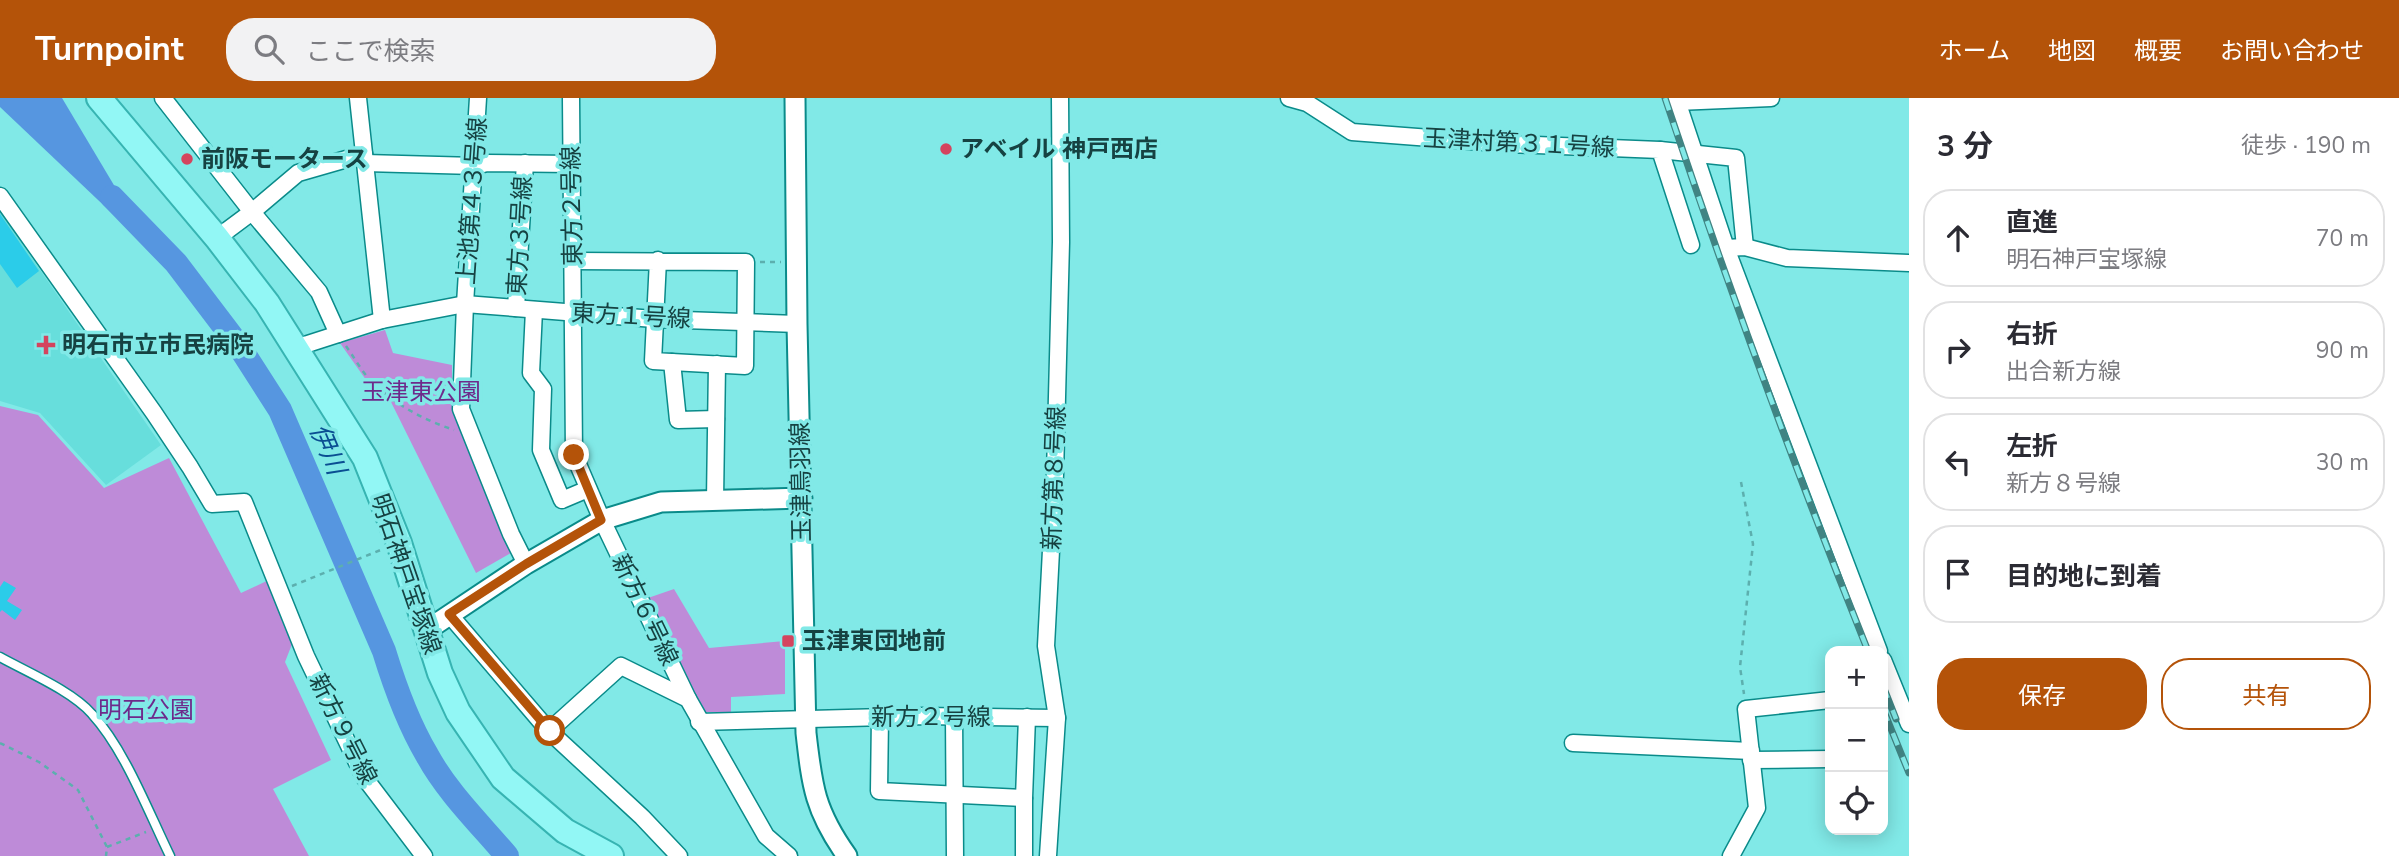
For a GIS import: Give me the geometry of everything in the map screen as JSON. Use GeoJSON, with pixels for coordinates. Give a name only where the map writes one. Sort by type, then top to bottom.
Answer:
{"type":"FeatureCollection","features":[{"type":"Feature","properties":{"kind":"main road","name":"明石神戸宝塚線"},"geometry":{"type":"LineString","coordinates":[[99,98],[217,237],[267,303],[365,458],[400,543],[440,673],[457,712],[503,778],[565,831],[611,856]]}},
{"type":"Feature","properties":{"kind":"street"},"geometry":{"type":"LineString","coordinates":[[163,98],[252,212],[320,292],[338,334]]}},
{"type":"Feature","properties":{"kind":"street"},"geometry":{"type":"LineString","coordinates":[[358,98],[382,320]]}},
{"type":"Feature","properties":{"kind":"street","name":"上池第４３号線"},"geometry":{"type":"LineString","coordinates":[[478,98],[461,409],[511,534],[526,564]]}},
{"type":"Feature","properties":{"kind":"street","name":"東方２号線"},"geometry":{"type":"LineString","coordinates":[[571,98],[574,455],[588,489]]}},
{"type":"Feature","properties":{"kind":"street","name":"玉津鳥羽線"},"geometry":{"type":"LineString","coordinates":[[794,98],[806,719],[811,779],[820,811],[847,856]]}},
{"type":"Feature","properties":{"kind":"street","name":"新方第８号線"},"geometry":{"type":"LineString","coordinates":[[1048,856],[1057,718],[1046,646],[1059,310],[1060,98]]}},
{"type":"Feature","properties":{"kind":"street","name":"玉津村第３１号線"},"geometry":{"type":"LineString","coordinates":[[1289,98],[1307,103],[1352,132],[1508,144],[1660,150],[1736,158],[1745,247]]}},
{"type":"Feature","properties":{"kind":"street"},"geometry":{"type":"LineString","coordinates":[[1771,98],[1676,100],[1726,248],[1878,646]]}},
{"type":"Feature","properties":{"kind":"street"},"geometry":{"type":"LineString","coordinates":[[1660,150],[1692,244]]}},
{"type":"Feature","properties":{"kind":"street"},"geometry":{"type":"LineString","coordinates":[[217,237],[298,173],[365,159],[475,166],[486,163],[571,164]]}},
{"type":"Feature","properties":{"kind":"street","name":"東方３号線"},"geometry":{"type":"LineString","coordinates":[[516,308],[525,163]]}},
{"type":"Feature","properties":{"kind":"street","name":"新方９号線"},"geometry":{"type":"LineString","coordinates":[[0,196],[154,413],[212,504],[244,502],[306,656],[364,777],[424,856]]}},
{"type":"Feature","properties":{"kind":"street"},"geometry":{"type":"LineString","coordinates":[[1726,248],[1745,247],[1787,258],[1909,263]]}},
{"type":"Feature","properties":{"kind":"street"},"geometry":{"type":"LineString","coordinates":[[573,261],[658,260],[746,262],[746,366],[653,361],[658,260]]}},
{"type":"Feature","properties":{"kind":"street","name":"東方１号線"},"geometry":{"type":"LineString","coordinates":[[295,348],[382,320],[466,304],[654,318],[797,324]]}},
{"type":"Feature","properties":{"kind":"street"},"geometry":{"type":"LineString","coordinates":[[534,310],[531,373],[542,389],[541,450],[562,500],[588,489]]}},
{"type":"Feature","properties":{"kind":"street"},"geometry":{"type":"LineString","coordinates":[[672,362],[678,420],[716,419]]}},
{"type":"Feature","properties":{"kind":"street"},"geometry":{"type":"LineString","coordinates":[[715,500],[717,364]]}},
{"type":"Feature","properties":{"kind":"street","name":"新方６号線"},"geometry":{"type":"LineString","coordinates":[[588,489],[699,722],[766,836],[789,856]]}},
{"type":"Feature","properties":{"kind":"street"},"geometry":{"type":"LineString","coordinates":[[427,630],[526,564],[601,520],[661,502],[802,498]]}},
{"type":"Feature","properties":{"kind":"street","name":"明石神戸宝塚線"},"geometry":{"type":"LineString","coordinates":[[449,614],[550,731],[642,817],[679,856]]}},
{"type":"Feature","properties":{"kind":"street"},"geometry":{"type":"LineString","coordinates":[[550,731],[621,666],[688,699]]}},
{"type":"Feature","properties":{"kind":"street"},"geometry":{"type":"LineString","coordinates":[[1888,674],[1909,724]]}},
{"type":"Feature","properties":{"kind":"street"},"geometry":{"type":"LineString","coordinates":[[1731,856],[1757,808],[1746,709],[1825,701]]}},
{"type":"Feature","properties":{"kind":"street"},"geometry":{"type":"LineString","coordinates":[[954,716],[955,856]]}},
{"type":"Feature","properties":{"kind":"street","name":"新方２号線"},"geometry":{"type":"LineString","coordinates":[[699,722],[954,716],[1057,718]]}},
{"type":"Feature","properties":{"kind":"street"},"geometry":{"type":"LineString","coordinates":[[880,717],[879,791],[1024,798]]}},
{"type":"Feature","properties":{"kind":"street"},"geometry":{"type":"LineString","coordinates":[[1024,856],[1027,717]]}},
{"type":"Feature","properties":{"kind":"street"},"geometry":{"type":"LineString","coordinates":[[1573,743],[1825,759]]}},
{"type":"Feature","properties":{"kind":"lane"},"geometry":{"type":"LineString","coordinates":[[0,657],[58,688],[91,712],[118,751],[170,856]]}},
{"type":"Feature","properties":{"kind":"path"},"geometry":{"type":"LineString","coordinates":[[746,262],[796,262]]}},
{"type":"Feature","properties":{"kind":"path"},"geometry":{"type":"LineString","coordinates":[[338,334],[371,381],[396,401],[434,424],[473,436]]}},
{"type":"Feature","properties":{"kind":"path"},"geometry":{"type":"LineString","coordinates":[[1741,482],[1753,544],[1740,667],[1746,709]]}},
{"type":"Feature","properties":{"kind":"path"},"geometry":{"type":"LineString","coordinates":[[281,591],[400,543]]}},
{"type":"Feature","properties":{"kind":"path"},"geometry":{"type":"LineString","coordinates":[[0,743],[39,762],[78,790],[107,846],[106,856]]}},
{"type":"Feature","properties":{"kind":"path"},"geometry":{"type":"LineString","coordinates":[[107,846],[156,828]]}},
{"type":"Feature","properties":{"kind":"shaded area"},"geometry":{"type":"Polygon","coordinates":[[[0,98],[62,98],[155,254],[0,107],[0,98]]]}},
{"type":"Feature","properties":{"kind":"shaded area","name":"明石市立市民病院"},"geometry":{"type":"Polygon","coordinates":[[[0,212],[161,445],[106,485],[40,413],[0,401],[0,212]]]}},
{"type":"Feature","properties":{"kind":"green space","name":"玉津東公園"},"geometry":{"type":"Polygon","coordinates":[[[385,330],[393,353],[452,365],[452,406],[511,553],[476,573],[391,402],[371,387],[340,343],[385,330]]]}},
{"type":"Feature","properties":{"kind":"green space","name":"明石公園"},"geometry":{"type":"Polygon","coordinates":[[[0,406],[38,415],[104,488],[169,458],[241,593],[271,579],[294,639],[285,662],[331,760],[273,789],[309,856],[0,856],[0,406]]]}},
{"type":"Feature","properties":{"kind":"green space"},"geometry":{"type":"Polygon","coordinates":[[[674,589],[709,648],[785,641],[785,694],[731,697],[731,712],[703,712],[648,598],[674,589]]]}},
{"type":"Feature","properties":{"kind":"building"},"geometry":{"type":"Polygon","coordinates":[[[0,214],[39,271],[17,288],[0,264],[0,214]]]}},
{"type":"Feature","properties":{"kind":"building"},"geometry":{"type":"Polygon","coordinates":[[[4,581],[16,588],[7,601],[22,610],[15,620],[2,610],[0,612],[0,587],[4,581]]]}},
{"type":"Feature","properties":{"kind":"waterway","name":"伊川"},"geometry":{"type":"LineString","coordinates":[[112,197],[176,263],[239,346],[280,410],[384,651],[402,705],[420,743],[454,795],[507,856]]}},
{"type":"Feature","properties":{"kind":"railway"},"geometry":{"type":"LineString","coordinates":[[1665,98],[1762,376],[1866,646]]}},
{"type":"Feature","properties":{"kind":"railway"},"geometry":{"type":"LineString","coordinates":[[1888,699],[1896,719]]}},
{"type":"Feature","properties":{"kind":"railway"},"geometry":{"type":"LineString","coordinates":[[1888,721],[1909,773]]}},
{"type":"Feature","properties":{"kind":"place","name":"アベイル 神戸西店"},"geometry":{"type":"Point","coordinates":[946,149]}},
{"type":"Feature","properties":{"kind":"place","name":"前阪モータース"},"geometry":{"type":"Point","coordinates":[187,159]}},
{"type":"Feature","properties":{"kind":"place","name":"明石市立市民病院"},"geometry":{"type":"Point","coordinates":[46,345]}},
{"type":"Feature","properties":{"kind":"place","name":"玉津東団地前"},"geometry":{"type":"Point","coordinates":[788,641]}},
{"type":"Feature","properties":{"kind":"route"},"geometry":{"type":"LineString","coordinates":[[550,731],[449,614],[601,520],[574,455]]}}]}
